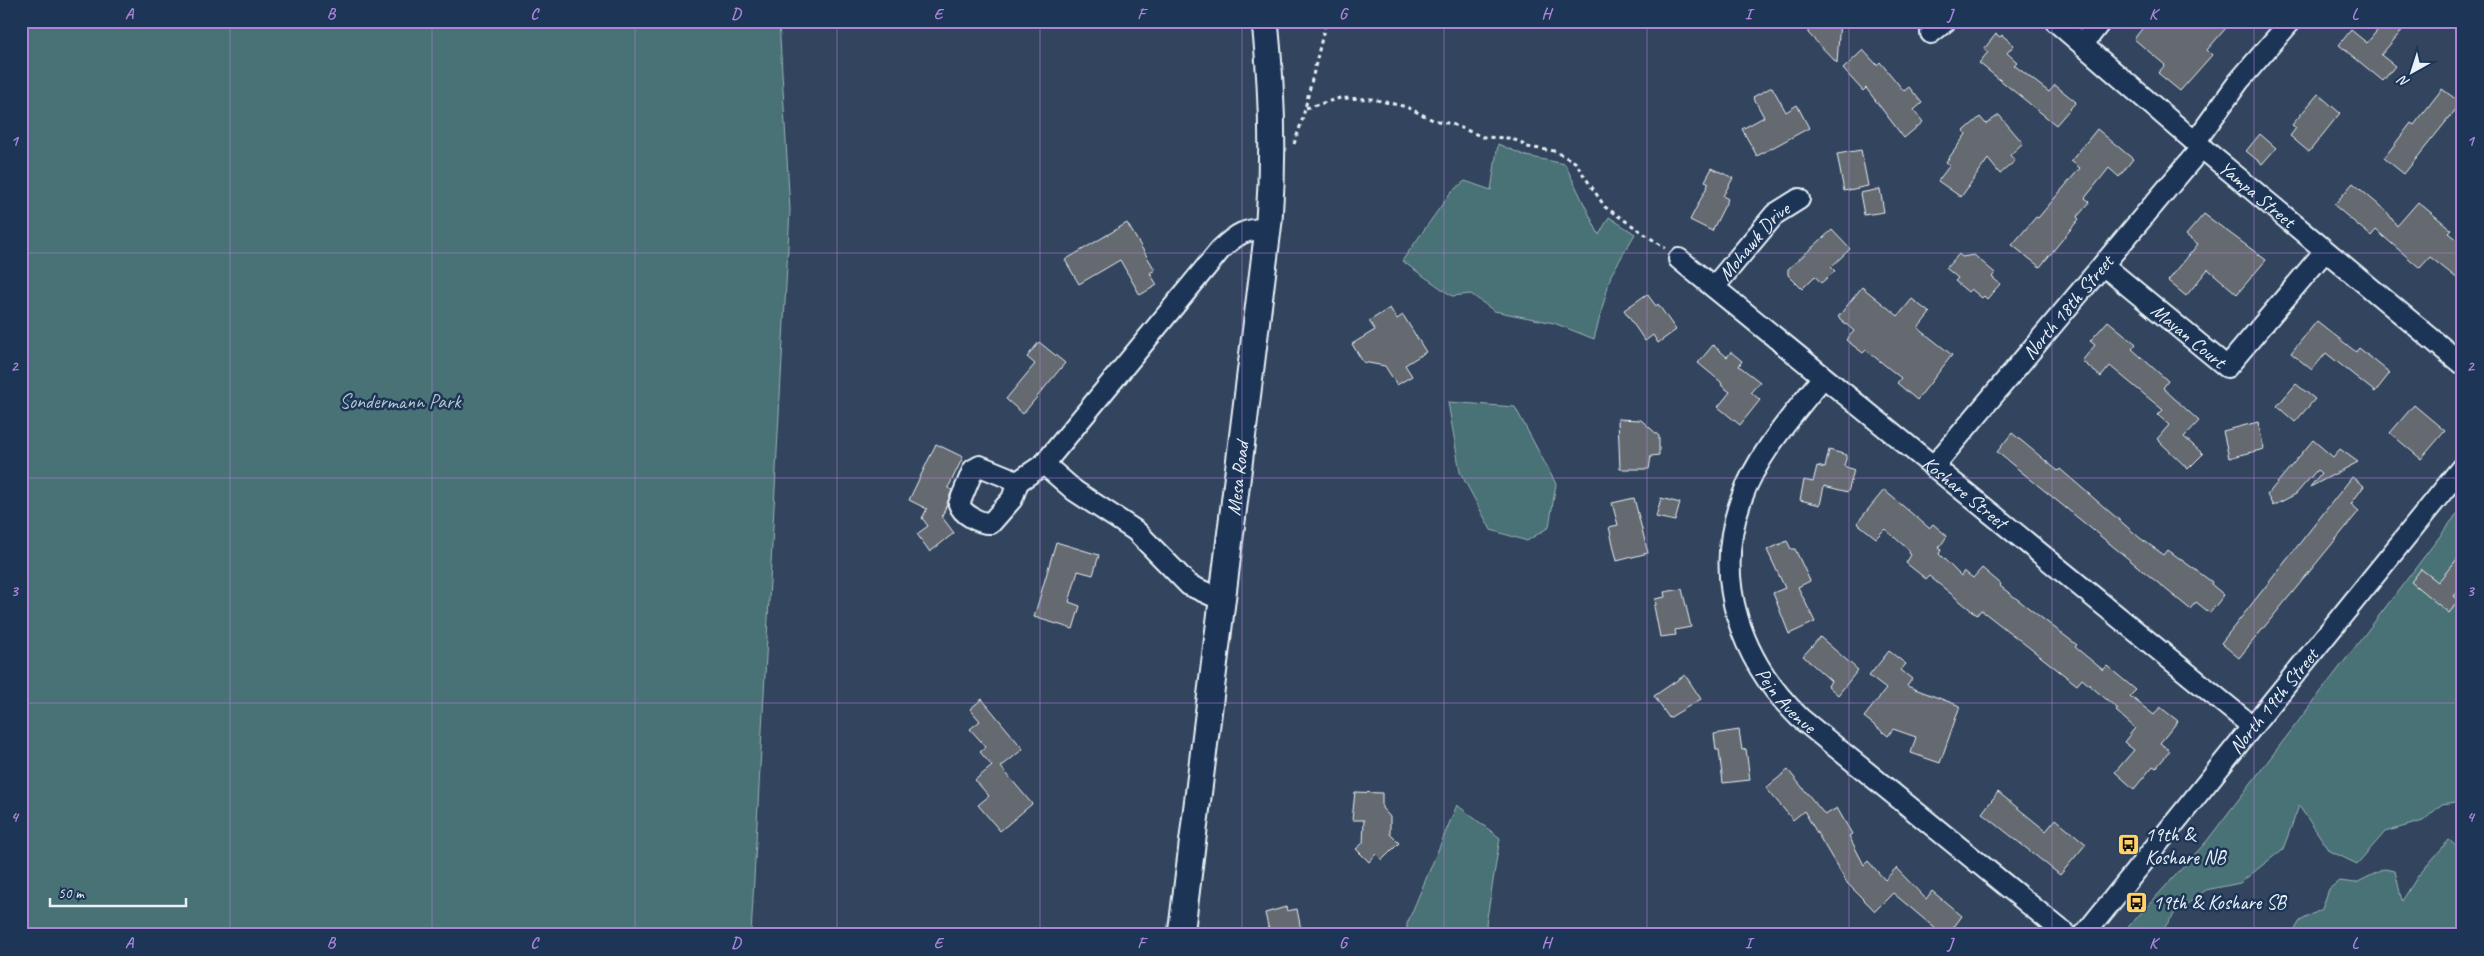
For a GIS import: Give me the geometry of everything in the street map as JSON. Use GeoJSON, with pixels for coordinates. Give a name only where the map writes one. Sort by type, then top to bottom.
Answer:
{"type":"FeatureCollection","features":[{"type":"Feature","properties":{"kind":"main road","name":"Mesa Road"},"geometry":{"type":"LineString","coordinates":[[1181,935],[1268,228],[1273,140],[1271,84],[1265,21]]}},
{"type":"Feature","properties":{"kind":"street","name":"Yampa Street"},"geometry":{"type":"LineString","coordinates":[[2055,21],[2198,145],[2463,364]]}},
{"type":"Feature","properties":{"kind":"street"},"geometry":{"type":"LineString","coordinates":[[2081,21],[2083,44]]}},
{"type":"Feature","properties":{"kind":"street"},"geometry":{"type":"LineString","coordinates":[[2083,44],[2101,21]]}},
{"type":"Feature","properties":{"kind":"street","name":"North 18th Street"},"geometry":{"type":"LineString","coordinates":[[1934,467],[2103,265],[2198,145],[2239,81],[2291,21]]}},
{"type":"Feature","properties":{"kind":"street","name":"Mohawk Drive"},"geometry":{"type":"LineString","coordinates":[[1714,287],[1775,214],[1799,199]]}},
{"type":"Feature","properties":{"kind":"street"},"geometry":{"type":"LineString","coordinates":[[1016,483],[1044,464],[1221,249],[1239,233],[1247,230],[1268,228]]}},
{"type":"Feature","properties":{"kind":"street","name":"Mayan Court"},"geometry":{"type":"LineString","coordinates":[[2103,265],[2227,367],[2325,251]]}},
{"type":"Feature","properties":{"kind":"street","name":"Koshare Street"},"geometry":{"type":"LineString","coordinates":[[1679,258],[2252,726]]}},
{"type":"Feature","properties":{"kind":"street","name":"Pejn Avenue"},"geometry":{"type":"LineString","coordinates":[[1823,377],[1777,435],[1741,500],[1731,552],[1730,582],[1734,608],[1742,635],[1766,681],[1800,718],[2067,935]]}},
{"type":"Feature","properties":{"kind":"street"},"geometry":{"type":"LineString","coordinates":[[1044,464],[1075,491],[1136,531],[1189,585],[1222,600]]}},
{"type":"Feature","properties":{"kind":"street","name":"North 19th Street"},"geometry":{"type":"LineString","coordinates":[[2084,935],[2463,466]]}},
{"type":"Feature","properties":{"kind":"path"},"geometry":{"type":"LineString","coordinates":[[1306,108],[1340,98],[1372,99],[1400,105],[1433,120],[1440,120],[1483,137],[1508,138],[1518,140],[1527,147],[1554,151],[1575,162],[1605,207],[1635,229],[1657,241],[1679,258]]}},
{"type":"Feature","properties":{"kind":"green space","name":"Sondermann Park"},"geometry":{"type":"Polygon","coordinates":[[[21,21],[779,21],[790,210],[751,935],[21,935],[21,21]]]}},
{"type":"Feature","properties":{"kind":"green space"},"geometry":{"type":"Polygon","coordinates":[[[1498,144],[1526,156],[1565,164],[1599,235],[1609,217],[1635,234],[1611,275],[1594,339],[1554,323],[1494,311],[1471,294],[1452,296],[1402,261],[1451,192],[1465,181],[1491,190],[1498,144]]]}},
{"type":"Feature","properties":{"kind":"green space"},"geometry":{"type":"Polygon","coordinates":[[[1448,402],[1515,407],[1556,484],[1549,527],[1527,541],[1491,530],[1460,472],[1448,402]]]}},
{"type":"Feature","properties":{"kind":"green space"},"geometry":{"type":"Polygon","coordinates":[[[2463,506],[2463,801],[2442,804],[2423,821],[2385,832],[2357,864],[2330,851],[2299,806],[2283,849],[2240,883],[2206,890],[2175,913],[2159,935],[2121,935],[2206,842],[2463,506]]]}},
{"type":"Feature","properties":{"kind":"green space"},"geometry":{"type":"Polygon","coordinates":[[[1457,805],[1500,838],[1486,924],[1491,935],[1407,935],[1407,924],[1457,805]]]}},
{"type":"Feature","properties":{"kind":"green space"},"geometry":{"type":"Polygon","coordinates":[[[2449,840],[2463,852],[2463,935],[2321,935],[2318,932],[2314,935],[2292,934],[2300,921],[2322,909],[2329,889],[2339,881],[2356,883],[2384,869],[2395,871],[2402,901],[2418,876],[2449,840]]]}},
{"type":"Feature","properties":{"kind":"building"},"geometry":{"type":"Polygon","coordinates":[[[1809,21],[1840,21],[1837,63],[1808,33],[1809,21]]]}},
{"type":"Feature","properties":{"kind":"building"},"geometry":{"type":"Polygon","coordinates":[[[2148,21],[2232,21],[2207,50],[2212,55],[2180,91],[2158,73],[2165,65],[2134,39],[2148,21]]]}},
{"type":"Feature","properties":{"kind":"building"},"geometry":{"type":"Polygon","coordinates":[[[2385,21],[2410,21],[2381,55],[2395,66],[2383,81],[2339,45],[2351,30],[2367,43],[2385,21]]]}},
{"type":"Feature","properties":{"kind":"building"},"geometry":{"type":"Polygon","coordinates":[[[1996,34],[2000,37],[2002,35],[2014,45],[2007,53],[2017,62],[2014,65],[2049,92],[2055,85],[2076,102],[2056,125],[1979,63],[1988,52],[1984,49],[1996,34]]]}},
{"type":"Feature","properties":{"kind":"building"},"geometry":{"type":"Polygon","coordinates":[[[1863,50],[1877,65],[1880,62],[1904,91],[1909,87],[1922,103],[1914,110],[1923,122],[1904,138],[1866,88],[1863,91],[1843,69],[1863,50]]]}},
{"type":"Feature","properties":{"kind":"building"},"geometry":{"type":"Polygon","coordinates":[[[1772,87],[1786,112],[1797,105],[1809,128],[1757,156],[1742,129],[1764,117],[1753,97],[1772,87]]]}},
{"type":"Feature","properties":{"kind":"building"},"geometry":{"type":"Polygon","coordinates":[[[2442,89],[2461,103],[2404,174],[2384,158],[2411,123],[2414,125],[2442,89]]]}},
{"type":"Feature","properties":{"kind":"building"},"geometry":{"type":"Polygon","coordinates":[[[2318,94],[2340,113],[2309,152],[2290,136],[2296,128],[2292,125],[2318,94]]]}},
{"type":"Feature","properties":{"kind":"building"},"geometry":{"type":"Polygon","coordinates":[[[1999,115],[2023,143],[2010,155],[2015,161],[2000,174],[1988,159],[1961,197],[1938,181],[1950,165],[1946,162],[1966,134],[1964,131],[1980,117],[1986,124],[1999,115]]]}},
{"type":"Feature","properties":{"kind":"building"},"geometry":{"type":"Polygon","coordinates":[[[2097,129],[2133,159],[2119,177],[2109,168],[2085,198],[2090,202],[2077,217],[2079,219],[2040,267],[2012,245],[2036,217],[2038,218],[2080,168],[2071,161],[2097,129]]]}},
{"type":"Feature","properties":{"kind":"building"},"geometry":{"type":"Polygon","coordinates":[[[2260,134],[2276,148],[2262,164],[2246,151],[2260,134]]]}},
{"type":"Feature","properties":{"kind":"building"},"geometry":{"type":"Polygon","coordinates":[[[1861,150],[1868,186],[1844,191],[1837,154],[1861,150]]]}},
{"type":"Feature","properties":{"kind":"building"},"geometry":{"type":"Polygon","coordinates":[[[1712,168],[1733,178],[1723,196],[1728,199],[1712,231],[1690,220],[1709,183],[1705,181],[1712,168]]]}},
{"type":"Feature","properties":{"kind":"building"},"geometry":{"type":"Polygon","coordinates":[[[2353,183],[2387,212],[2397,226],[2418,202],[2452,230],[2449,233],[2463,244],[2463,283],[2430,257],[2420,268],[2376,230],[2371,236],[2334,205],[2353,183]]]}},
{"type":"Feature","properties":{"kind":"building"},"geometry":{"type":"Polygon","coordinates":[[[1880,189],[1884,212],[1864,215],[1860,193],[1880,189]]]}},
{"type":"Feature","properties":{"kind":"building"},"geometry":{"type":"Polygon","coordinates":[[[2204,214],[2266,260],[2237,294],[2208,269],[2186,296],[2168,281],[2198,244],[2186,235],[2204,214]]]}},
{"type":"Feature","properties":{"kind":"building"},"geometry":{"type":"Polygon","coordinates":[[[1127,223],[1155,270],[1150,273],[1157,285],[1140,295],[1120,260],[1079,284],[1065,260],[1127,223]]]}},
{"type":"Feature","properties":{"kind":"building"},"geometry":{"type":"Polygon","coordinates":[[[1832,230],[1850,249],[1831,267],[1835,271],[1821,283],[1815,276],[1802,289],[1788,275],[1788,269],[1832,230]]]}},
{"type":"Feature","properties":{"kind":"building"},"geometry":{"type":"Polygon","coordinates":[[[1959,254],[1962,257],[1974,255],[1995,273],[1992,277],[2000,284],[1987,299],[1984,296],[1982,298],[1971,289],[1968,292],[1955,281],[1958,278],[1946,268],[1959,254]]]}},
{"type":"Feature","properties":{"kind":"building"},"geometry":{"type":"Polygon","coordinates":[[[1862,287],[1898,316],[1912,299],[1930,313],[1918,328],[1952,355],[1917,400],[1897,383],[1901,378],[1866,350],[1863,353],[1846,340],[1854,331],[1838,317],[1862,287]]]}},
{"type":"Feature","properties":{"kind":"building"},"geometry":{"type":"Polygon","coordinates":[[[1647,294],[1656,306],[1658,304],[1676,330],[1658,343],[1653,335],[1645,341],[1624,310],[1647,294]]]}},
{"type":"Feature","properties":{"kind":"building"},"geometry":{"type":"Polygon","coordinates":[[[1390,308],[1397,319],[1403,315],[1426,352],[1405,365],[1412,376],[1397,385],[1385,366],[1363,362],[1352,344],[1375,330],[1369,321],[1390,308]]]}},
{"type":"Feature","properties":{"kind":"building"},"geometry":{"type":"Polygon","coordinates":[[[2108,321],[2136,344],[2132,349],[2168,381],[2163,388],[2199,421],[2184,437],[2203,454],[2188,469],[2157,439],[2169,425],[2158,415],[2163,410],[2110,366],[2101,377],[2082,361],[2095,345],[2090,341],[2108,321]]]}},
{"type":"Feature","properties":{"kind":"building"},"geometry":{"type":"Polygon","coordinates":[[[2317,321],[2356,352],[2359,348],[2390,373],[2375,392],[2326,353],[2312,370],[2291,353],[2317,321]]]}},
{"type":"Feature","properties":{"kind":"building"},"geometry":{"type":"Polygon","coordinates":[[[1039,342],[1065,363],[1023,414],[1006,399],[1035,364],[1027,357],[1039,342]]]}},
{"type":"Feature","properties":{"kind":"building"},"geometry":{"type":"Polygon","coordinates":[[[1713,345],[1727,357],[1731,352],[1742,361],[1739,366],[1760,382],[1751,392],[1760,400],[1740,425],[1718,407],[1730,392],[1698,363],[1713,345]]]}},
{"type":"Feature","properties":{"kind":"building"},"geometry":{"type":"Polygon","coordinates":[[[2296,384],[2315,399],[2295,422],[2277,406],[2296,384]]]}},
{"type":"Feature","properties":{"kind":"building"},"geometry":{"type":"Polygon","coordinates":[[[2414,405],[2445,431],[2421,459],[2390,433],[2414,405]]]}},
{"type":"Feature","properties":{"kind":"building"},"geometry":{"type":"Polygon","coordinates":[[[1618,419],[1641,420],[1659,436],[1659,455],[1651,456],[1649,469],[1620,469],[1618,419]]]}},
{"type":"Feature","properties":{"kind":"building"},"geometry":{"type":"Polygon","coordinates":[[[2258,422],[2264,449],[2229,458],[2223,431],[2258,422]]]}},
{"type":"Feature","properties":{"kind":"building"},"geometry":{"type":"Polygon","coordinates":[[[2012,433],[2058,471],[2060,469],[2140,538],[2164,555],[2168,550],[2212,582],[2211,584],[2224,595],[2210,613],[2196,602],[2190,609],[1997,452],[2012,433]]]}},
{"type":"Feature","properties":{"kind":"building"},"geometry":{"type":"Polygon","coordinates":[[[2313,440],[2333,457],[2340,449],[2358,462],[2310,487],[2321,473],[2317,470],[2296,494],[2273,506],[2267,495],[2313,440]]]}},
{"type":"Feature","properties":{"kind":"building"},"geometry":{"type":"Polygon","coordinates":[[[936,444],[963,457],[948,488],[952,490],[942,517],[954,533],[930,552],[917,534],[928,526],[922,518],[927,509],[909,500],[936,444]]]}},
{"type":"Feature","properties":{"kind":"building"},"geometry":{"type":"Polygon","coordinates":[[[1829,450],[1847,455],[1844,466],[1854,470],[1848,492],[1824,486],[1820,505],[1800,500],[1804,480],[1813,482],[1817,466],[1825,468],[1829,450]]]}},
{"type":"Feature","properties":{"kind":"building"},"geometry":{"type":"Polygon","coordinates":[[[2352,477],[2364,486],[2351,504],[2359,511],[2239,658],[2221,643],[2352,477]]]}},
{"type":"Feature","properties":{"kind":"building"},"geometry":{"type":"Polygon","coordinates":[[[1884,490],[1929,528],[1933,524],[1947,536],[1939,548],[1941,550],[1939,554],[1961,576],[1964,571],[1973,578],[1982,568],[2001,584],[2000,586],[2077,645],[2075,647],[2103,670],[2107,666],[2136,690],[2130,696],[2154,715],[2160,707],[2178,721],[2160,743],[2170,751],[2156,768],[2153,766],[2134,789],[2115,772],[2134,750],[2124,742],[2135,728],[2116,711],[2118,709],[2082,679],[2077,685],[1981,610],[1977,615],[1929,576],[1926,579],[1906,563],[1911,555],[1910,551],[1885,529],[1876,538],[1857,523],[1884,490]]]}},
{"type":"Feature","properties":{"kind":"building"},"geometry":{"type":"Polygon","coordinates":[[[1634,498],[1648,553],[1617,561],[1609,527],[1618,525],[1612,503],[1634,498]]]}},
{"type":"Feature","properties":{"kind":"building"},"geometry":{"type":"Polygon","coordinates":[[[1661,498],[1680,503],[1675,521],[1656,517],[1661,498]]]}},
{"type":"Feature","properties":{"kind":"building"},"geometry":{"type":"Polygon","coordinates":[[[1787,541],[1791,549],[1795,549],[1810,581],[1798,587],[1815,622],[1789,634],[1773,593],[1785,588],[1767,550],[1787,541]]]}},
{"type":"Feature","properties":{"kind":"building"},"geometry":{"type":"Polygon","coordinates":[[[1056,542],[1099,555],[1093,575],[1078,571],[1069,602],[1080,606],[1073,629],[1034,617],[1056,542]]]}},
{"type":"Feature","properties":{"kind":"building"},"geometry":{"type":"Polygon","coordinates":[[[2463,552],[2463,586],[2454,596],[2459,600],[2449,613],[2411,582],[2421,569],[2438,582],[2463,552]]]}},
{"type":"Feature","properties":{"kind":"building"},"geometry":{"type":"Polygon","coordinates":[[[1682,589],[1691,627],[1675,630],[1676,635],[1660,637],[1654,606],[1656,605],[1655,599],[1665,597],[1664,592],[1682,589]]]}},
{"type":"Feature","properties":{"kind":"building"},"geometry":{"type":"Polygon","coordinates":[[[1820,637],[1858,670],[1838,695],[1828,686],[1831,681],[1803,656],[1820,637]]]}},
{"type":"Feature","properties":{"kind":"building"},"geometry":{"type":"Polygon","coordinates":[[[1889,651],[1906,664],[1901,670],[1912,679],[1907,686],[1960,706],[1940,763],[1911,753],[1916,737],[1893,729],[1888,736],[1864,717],[1886,689],[1869,676],[1889,651]]]}},
{"type":"Feature","properties":{"kind":"building"},"geometry":{"type":"Polygon","coordinates":[[[1685,675],[1701,699],[1669,718],[1654,696],[1685,675]]]}},
{"type":"Feature","properties":{"kind":"building"},"geometry":{"type":"Polygon","coordinates":[[[982,699],[1023,749],[1001,767],[1032,804],[1000,831],[978,805],[989,796],[975,780],[992,766],[980,752],[986,747],[970,729],[980,721],[970,709],[982,699]]]}},
{"type":"Feature","properties":{"kind":"building"},"geometry":{"type":"Polygon","coordinates":[[[1739,730],[1742,750],[1746,749],[1750,780],[1723,783],[1719,750],[1716,750],[1714,734],[1739,730]]]}},
{"type":"Feature","properties":{"kind":"building"},"geometry":{"type":"Polygon","coordinates":[[[1788,770],[1825,815],[1837,808],[1852,834],[1849,836],[1864,865],[1868,861],[1885,880],[1896,868],[1926,899],[1932,891],[1962,916],[1948,935],[1943,935],[1893,893],[1875,911],[1847,883],[1804,811],[1793,820],[1766,788],[1788,770]]]}},
{"type":"Feature","properties":{"kind":"building"},"geometry":{"type":"Polygon","coordinates":[[[1355,792],[1382,793],[1382,808],[1390,817],[1390,834],[1399,843],[1382,860],[1376,854],[1369,862],[1356,849],[1363,843],[1364,820],[1352,820],[1355,792]]]}},
{"type":"Feature","properties":{"kind":"building"},"geometry":{"type":"Polygon","coordinates":[[[1998,792],[2046,831],[2056,819],[2086,844],[2060,875],[1982,813],[1998,792]]]}},
{"type":"Feature","properties":{"kind":"building"},"geometry":{"type":"Polygon","coordinates":[[[1286,907],[1287,911],[1297,909],[1302,935],[1270,935],[1265,913],[1286,907]]]}},
{"type":"Feature","properties":{"kind":"place","name":"19th & Koshare NB"},"geometry":{"type":"Point","coordinates":[2129,845]}},
{"type":"Feature","properties":{"kind":"place","name":"19th & Koshare SB"},"geometry":{"type":"Point","coordinates":[2137,902]}}]}
